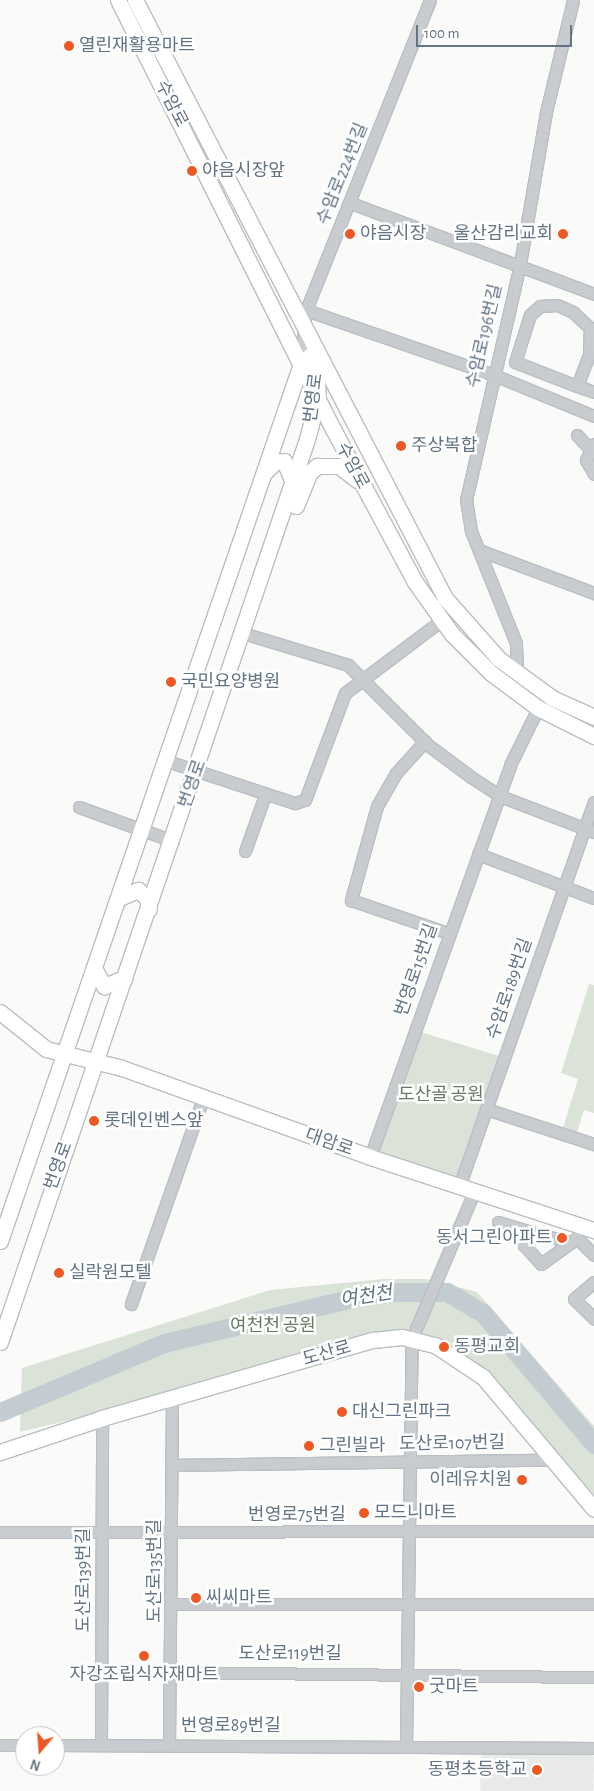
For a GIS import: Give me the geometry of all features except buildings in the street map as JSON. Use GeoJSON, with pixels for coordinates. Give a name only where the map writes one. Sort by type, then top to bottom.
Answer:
{"type":"FeatureCollection","features":[{"type":"Feature","properties":{"kind":"main road","name":"수암로"},"geometry":{"type":"LineString","coordinates":[[118,0],[363,487],[402,560],[442,620],[491,673],[538,708],[594,736]]}},
{"type":"Feature","properties":{"kind":"main road","name":"수암로"},"geometry":{"type":"LineString","coordinates":[[135,0],[304,317],[315,351],[445,598],[479,640],[517,674],[552,698],[594,717]]}},
{"type":"Feature","properties":{"kind":"main road","name":"번영로"},"geometry":{"type":"LineString","coordinates":[[0,1241],[167,760],[301,364],[315,351]]}},
{"type":"Feature","properties":{"kind":"main road","name":"번영로"},"geometry":{"type":"LineString","coordinates":[[0,1342],[198,771],[293,483],[318,398],[315,351]]}},
{"type":"Feature","properties":{"kind":"main road"},"geometry":{"type":"LineString","coordinates":[[264,473],[275,462],[284,461],[293,483]]}},
{"type":"Feature","properties":{"kind":"main road"},"geometry":{"type":"LineString","coordinates":[[266,563],[312,469],[327,464],[339,466],[363,487]]}},
{"type":"Feature","properties":{"kind":"main road"},"geometry":{"type":"LineString","coordinates":[[119,898],[138,890],[147,898],[149,909]]}},
{"type":"Feature","properties":{"kind":"main road"},"geometry":{"type":"LineString","coordinates":[[94,968],[104,986],[125,978]]}},
{"type":"Feature","properties":{"kind":"main road","name":"대암로"},"geometry":{"type":"LineString","coordinates":[[0,1012],[38,1045],[65,1055],[96,1062],[204,1096],[370,1157],[594,1230]]}},
{"type":"Feature","properties":{"kind":"main road","name":"도산로"},"geometry":{"type":"LineString","coordinates":[[0,1452],[102,1418],[373,1340],[412,1338],[450,1353],[483,1378],[594,1509]]}},
{"type":"Feature","properties":{"kind":"street","name":"수암로224번길"},"geometry":{"type":"LineString","coordinates":[[301,364],[304,317],[351,203],[430,0]]}},
{"type":"Feature","properties":{"kind":"street","name":"수암로196번길"},"geometry":{"type":"LineString","coordinates":[[517,674],[516,643],[479,550],[466,500],[520,264],[546,112],[572,0]]}},
{"type":"Feature","properties":{"kind":"street"},"geometry":{"type":"LineString","coordinates":[[351,203],[520,264],[594,294]]}},
{"type":"Feature","properties":{"kind":"street"},"geometry":{"type":"LineString","coordinates":[[576,386],[589,354],[590,328],[573,312],[557,305],[540,306],[530,315],[515,362],[576,386],[594,392]]}},
{"type":"Feature","properties":{"kind":"street"},"geometry":{"type":"LineString","coordinates":[[304,317],[494,375],[594,416]]}},
{"type":"Feature","properties":{"kind":"street"},"geometry":{"type":"LineString","coordinates":[[577,435],[592,446],[586,460],[594,474]]}},
{"type":"Feature","properties":{"kind":"street"},"geometry":{"type":"LineString","coordinates":[[479,550],[594,593]]}},
{"type":"Feature","properties":{"kind":"street"},"geometry":{"type":"LineString","coordinates":[[167,760],[295,803],[306,800],[345,693],[442,620]]}},
{"type":"Feature","properties":{"kind":"street"},"geometry":{"type":"LineString","coordinates":[[243,633],[348,665],[425,741],[500,796],[589,830]]}},
{"type":"Feature","properties":{"kind":"street","name":"번영로15번길"},"geometry":{"type":"LineString","coordinates":[[370,1157],[448,933],[500,796],[538,708]]}},
{"type":"Feature","properties":{"kind":"street"},"geometry":{"type":"LineString","coordinates":[[425,741],[396,773],[377,806],[351,900],[448,933]]}},
{"type":"Feature","properties":{"kind":"street"},"geometry":{"type":"LineString","coordinates":[[245,852],[265,794]]}},
{"type":"Feature","properties":{"kind":"street","name":"수암로189번길"},"geometry":{"type":"LineString","coordinates":[[459,1187],[564,886],[589,830],[594,802]]}},
{"type":"Feature","properties":{"kind":"street"},"geometry":{"type":"LineString","coordinates":[[79,807],[173,840]]}},
{"type":"Feature","properties":{"kind":"street"},"geometry":{"type":"LineString","coordinates":[[478,854],[594,898]]}},
{"type":"Feature","properties":{"kind":"street"},"geometry":{"type":"LineString","coordinates":[[131,1304],[204,1096]]}},
{"type":"Feature","properties":{"kind":"street"},"geometry":{"type":"LineString","coordinates":[[486,1109],[594,1144]]}},
{"type":"Feature","properties":{"kind":"street"},"geometry":{"type":"LineString","coordinates":[[406,1745],[412,1338],[420,1312],[474,1192]]}},
{"type":"Feature","properties":{"kind":"street"},"geometry":{"type":"LineString","coordinates":[[498,1222],[567,1241]]}},
{"type":"Feature","properties":{"kind":"street"},"geometry":{"type":"LineString","coordinates":[[538,1234],[524,1245],[541,1264],[567,1241],[577,1238],[594,1255]]}},
{"type":"Feature","properties":{"kind":"street"},"geometry":{"type":"LineString","coordinates":[[594,1282],[574,1300],[594,1318]]}},
{"type":"Feature","properties":{"kind":"street","name":"도산로135번길"},"geometry":{"type":"LineString","coordinates":[[169,1743],[173,1604],[172,1398]]}},
{"type":"Feature","properties":{"kind":"street","name":"도산로139번길"},"geometry":{"type":"LineString","coordinates":[[101,1742],[102,1418]]}},
{"type":"Feature","properties":{"kind":"street","name":"도산로107번길"},"geometry":{"type":"LineString","coordinates":[[172,1465],[553,1460]]}},
{"type":"Feature","properties":{"kind":"street","name":"번영로75번길"},"geometry":{"type":"LineString","coordinates":[[0,1532],[594,1531]]}},
{"type":"Feature","properties":{"kind":"street"},"geometry":{"type":"LineString","coordinates":[[173,1604],[594,1604]]}},
{"type":"Feature","properties":{"kind":"street","name":"도산로119번길"},"geometry":{"type":"LineString","coordinates":[[172,1672],[408,1673],[594,1677]]}},
{"type":"Feature","properties":{"kind":"street","name":"번영로89번길"},"geometry":{"type":"LineString","coordinates":[[65,1744],[101,1742],[594,1748]]}},
{"type":"Feature","properties":{"kind":"street"},"geometry":{"type":"LineString","coordinates":[[0,1745],[15,1745]]}},
{"type":"Feature","properties":{"kind":"shaded area","name":"동평초등학교"},"geometry":{"type":"Polygon","coordinates":[[[481,1746],[594,1748],[593,1791],[480,1791],[481,1746]]]}},
{"type":"Feature","properties":{"kind":"green space"},"geometry":{"type":"Polygon","coordinates":[[[589,984],[594,985],[594,1113],[584,1110],[576,1136],[562,1131],[578,1079],[561,1073],[589,984]]]}},
{"type":"Feature","properties":{"kind":"green space","name":"도산골 공원"},"geometry":{"type":"Polygon","coordinates":[[[414,1030],[505,1058],[466,1186],[375,1158],[414,1030]]]}},
{"type":"Feature","properties":{"kind":"green space","name":"여천천 공원"},"geometry":{"type":"Polygon","coordinates":[[[384,1279],[427,1279],[477,1292],[594,1426],[594,1494],[514,1409],[422,1335],[20,1432],[22,1368],[270,1290],[384,1279]]]}},
{"type":"Feature","properties":{"kind":"waterway","name":"여천천"},"geometry":{"type":"LineString","coordinates":[[0,1412],[164,1343],[348,1299],[390,1292],[447,1292],[483,1313],[594,1444]]}},
{"type":"Feature","properties":{"kind":"place","name":"열린재활용마트"},"geometry":{"type":"Point","coordinates":[69,46]}},
{"type":"Feature","properties":{"kind":"place","name":"야음시장앞"},"geometry":{"type":"Point","coordinates":[192,171]}},
{"type":"Feature","properties":{"kind":"place","name":"야음시장"},"geometry":{"type":"Point","coordinates":[350,234]}},
{"type":"Feature","properties":{"kind":"place","name":"울산감리교회"},"geometry":{"type":"Point","coordinates":[563,234]}},
{"type":"Feature","properties":{"kind":"place","name":"주상복합"},"geometry":{"type":"Point","coordinates":[401,446]}},
{"type":"Feature","properties":{"kind":"place","name":"국민요양병원"},"geometry":{"type":"Point","coordinates":[171,682]}},
{"type":"Feature","properties":{"kind":"place","name":"롯데인벤스앞"},"geometry":{"type":"Point","coordinates":[94,1121]}},
{"type":"Feature","properties":{"kind":"place","name":"동서그린아파트"},"geometry":{"type":"Point","coordinates":[562,1238]}},
{"type":"Feature","properties":{"kind":"place","name":"실락원모텔"},"geometry":{"type":"Point","coordinates":[59,1273]}},
{"type":"Feature","properties":{"kind":"place","name":"동평교회"},"geometry":{"type":"Point","coordinates":[444,1347]}},
{"type":"Feature","properties":{"kind":"place","name":"대신그린파크"},"geometry":{"type":"Point","coordinates":[342,1412]}},
{"type":"Feature","properties":{"kind":"place","name":"그린빌라"},"geometry":{"type":"Point","coordinates":[309,1446]}},
{"type":"Feature","properties":{"kind":"place","name":"이레유치원"},"geometry":{"type":"Point","coordinates":[522,1480]}},
{"type":"Feature","properties":{"kind":"place","name":"모드니마트"},"geometry":{"type":"Point","coordinates":[364,1513]}},
{"type":"Feature","properties":{"kind":"place","name":"씨씨마트"},"geometry":{"type":"Point","coordinates":[196,1598]}},
{"type":"Feature","properties":{"kind":"place","name":"자강조립식자재마트"},"geometry":{"type":"Point","coordinates":[144,1656]}},
{"type":"Feature","properties":{"kind":"place","name":"굿마트"},"geometry":{"type":"Point","coordinates":[419,1687]}},
{"type":"Feature","properties":{"kind":"place","name":"동평초등학교"},"geometry":{"type":"Point","coordinates":[537,1770]}}]}
